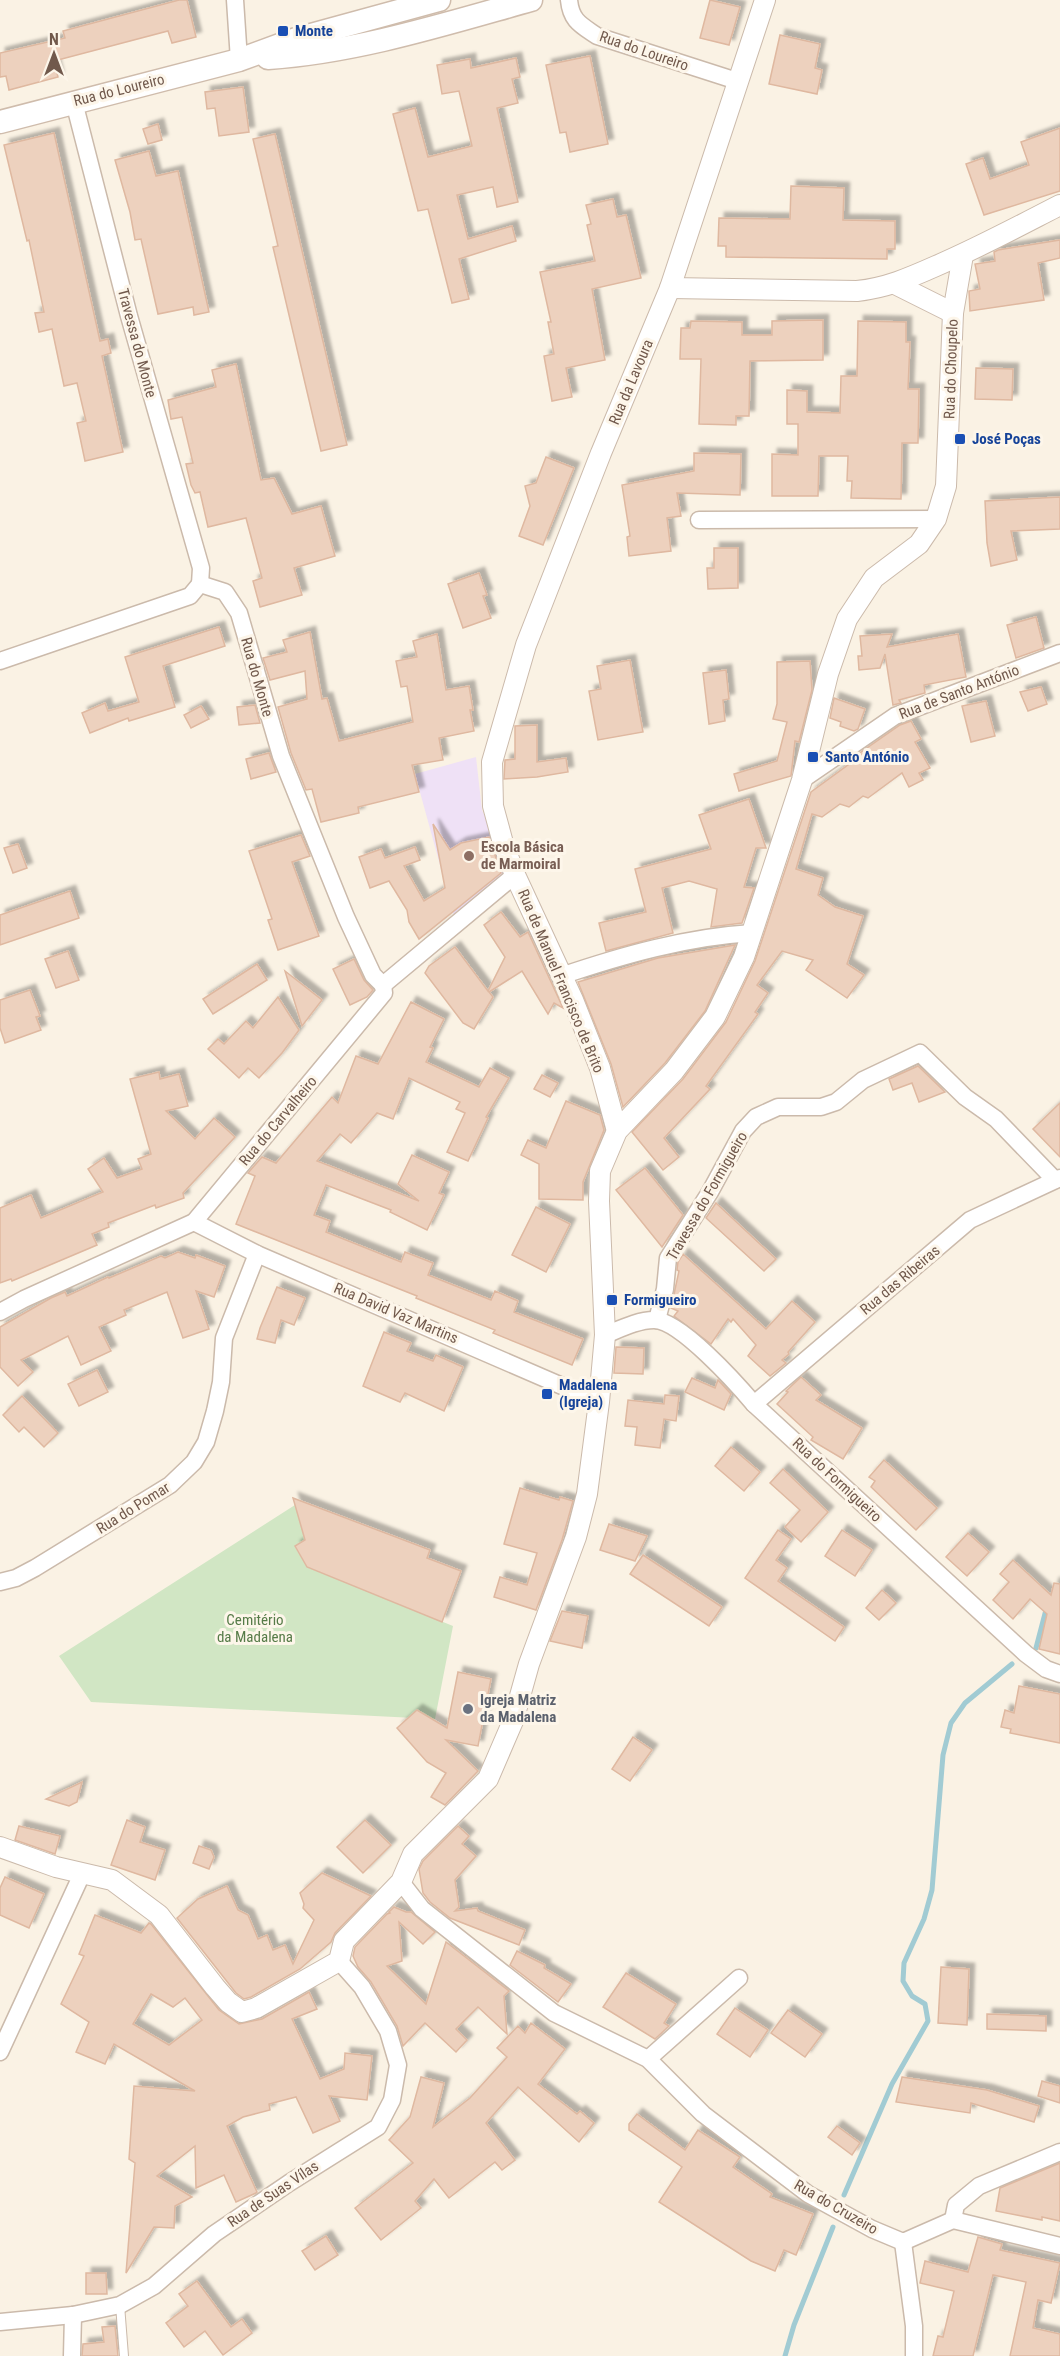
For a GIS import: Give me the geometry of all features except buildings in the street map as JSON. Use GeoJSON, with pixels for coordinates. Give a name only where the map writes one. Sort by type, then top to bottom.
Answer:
{"type":"FeatureCollection","features":[{"type":"Feature","properties":{"kind":"main road"},"geometry":{"type":"LineString","coordinates":[[239,60],[296,39],[439,0]]}},
{"type":"Feature","properties":{"kind":"main road"},"geometry":{"type":"LineString","coordinates":[[239,60],[305,55],[359,44],[531,0]]}},
{"type":"Feature","properties":{"kind":"main road","name":"Rua do Loureiro"},"geometry":{"type":"LineString","coordinates":[[0,122],[239,60]]}},
{"type":"Feature","properties":{"kind":"street"},"geometry":{"type":"LineString","coordinates":[[236,0],[239,60]]}},
{"type":"Feature","properties":{"kind":"street","name":"Rua do Loureiro"},"geometry":{"type":"LineString","coordinates":[[569,0],[571,14],[582,26],[597,36],[737,81]]}},
{"type":"Feature","properties":{"kind":"street","name":"Rua da Lavoura"},"geometry":{"type":"LineString","coordinates":[[492,762],[526,645],[601,453],[670,288],[765,0]]}},
{"type":"Feature","properties":{"kind":"street","name":"Travessa do Monte"},"geometry":{"type":"LineString","coordinates":[[74,102],[129,316],[201,568],[200,584]]}},
{"type":"Feature","properties":{"kind":"street"},"geometry":{"type":"LineString","coordinates":[[670,288],[857,291],[875,289],[895,284],[963,255],[1060,206]]}},
{"type":"Feature","properties":{"kind":"street","name":"Rua do Choupelo"},"geometry":{"type":"LineString","coordinates":[[617,1131],[674,1071],[715,1017],[744,957],[752,933],[802,780],[823,695],[847,618],[874,578],[920,544],[936,519],[946,486],[952,313],[963,255]]}},
{"type":"Feature","properties":{"kind":"street"},"geometry":{"type":"LineString","coordinates":[[895,284],[952,313]]}},
{"type":"Feature","properties":{"kind":"street"},"geometry":{"type":"LineString","coordinates":[[699,520],[936,519]]}},
{"type":"Feature","properties":{"kind":"street"},"geometry":{"type":"LineString","coordinates":[[0,661],[190,596],[200,584]]}},
{"type":"Feature","properties":{"kind":"street","name":"Rua do Monte"},"geometry":{"type":"LineString","coordinates":[[200,584],[225,592],[239,613],[281,756],[351,927],[374,975],[383,985]]}},
{"type":"Feature","properties":{"kind":"street","name":"Rua de Santo António"},"geometry":{"type":"LineString","coordinates":[[802,780],[895,716],[1060,653]]}},
{"type":"Feature","properties":{"kind":"street","name":"Rua de Manuel Francisco de Brito"},"geometry":{"type":"LineString","coordinates":[[492,762],[493,806],[503,843],[514,875],[561,976],[600,1068],[617,1131]]}},
{"type":"Feature","properties":{"kind":"street","name":"Rua do Carvalheiro"},"geometry":{"type":"LineString","coordinates":[[0,1312],[194,1222],[384,993],[383,985],[514,875]]}},
{"type":"Feature","properties":{"kind":"street"},"geometry":{"type":"LineString","coordinates":[[561,976],[688,940],[752,933]]}},
{"type":"Feature","properties":{"kind":"street","name":"Travessa do Formigueiro"},"geometry":{"type":"LineString","coordinates":[[657,1320],[665,1289],[668,1258],[710,1192],[743,1131],[756,1117],[778,1107],[821,1107],[836,1102],[864,1080],[920,1053],[965,1096],[996,1119],[1058,1179]]}},
{"type":"Feature","properties":{"kind":"street"},"geometry":{"type":"LineString","coordinates":[[0,1847],[82,1874],[112,1880],[159,1915],[215,1987],[228,2002],[242,2012],[256,2008],[339,1961],[344,1941],[401,1882],[413,1854],[488,1779],[513,1721],[529,1664],[576,1537],[587,1494],[605,1335],[600,1172],[617,1131]]}},
{"type":"Feature","properties":{"kind":"street","name":"Rua das Ribeiras"},"geometry":{"type":"LineString","coordinates":[[754,1404],[970,1220],[1058,1179]]}},
{"type":"Feature","properties":{"kind":"street","name":"Rua David Vaz Martins"},"geometry":{"type":"LineString","coordinates":[[194,1222],[257,1254],[599,1402]]}},
{"type":"Feature","properties":{"kind":"street","name":"Rua do Pomar"},"geometry":{"type":"LineString","coordinates":[[0,1582],[16,1578],[35,1568],[170,1485],[194,1462],[206,1442],[215,1411],[221,1382],[224,1338],[257,1254]]}},
{"type":"Feature","properties":{"kind":"street"},"geometry":{"type":"LineString","coordinates":[[605,1335],[643,1322],[657,1320]]}},
{"type":"Feature","properties":{"kind":"street","name":"Rua do Formigueiro"},"geometry":{"type":"LineString","coordinates":[[657,1320],[673,1326],[726,1371],[754,1404],[1026,1654],[1047,1669],[1060,1674]]}},
{"type":"Feature","properties":{"kind":"street"},"geometry":{"type":"LineString","coordinates":[[0,2052],[82,1874]]}},
{"type":"Feature","properties":{"kind":"street","name":"Rua do Cruzeiro"},"geometry":{"type":"LineString","coordinates":[[401,1882],[422,1909],[554,2013],[648,2059],[703,2114],[808,2194],[872,2229],[903,2242]]}},
{"type":"Feature","properties":{"kind":"street","name":"Rua de Suas Vílas"},"geometry":{"type":"LineString","coordinates":[[0,2322],[73,2315],[120,2305],[154,2286],[214,2234],[378,2127],[392,2100],[398,2065],[388,2031],[362,1987],[339,1961]]}},
{"type":"Feature","properties":{"kind":"street"},"geometry":{"type":"LineString","coordinates":[[648,2059],[739,1978]]}},
{"type":"Feature","properties":{"kind":"street"},"geometry":{"type":"LineString","coordinates":[[953,2220],[956,2205],[979,2186],[1060,2152]]}},
{"type":"Feature","properties":{"kind":"street"},"geometry":{"type":"LineString","coordinates":[[914,2356],[914,2326],[903,2242],[953,2220],[1060,2246]]}},
{"type":"Feature","properties":{"kind":"street"},"geometry":{"type":"LineString","coordinates":[[72,2356],[73,2315]]}},
{"type":"Feature","properties":{"kind":"lane"},"geometry":{"type":"LineString","coordinates":[[120,2305],[124,2356]]}},
{"type":"Feature","properties":{"kind":"shaded area","name":"Escola Básica de Marmoiral"},"geometry":{"type":"Polygon","coordinates":[[[476,757],[482,810],[493,834],[506,878],[454,916],[415,774],[476,757]]]}},
{"type":"Feature","properties":{"kind":"green space","name":"Cemitério da Madalena"},"geometry":{"type":"Polygon","coordinates":[[[295,1505],[305,1540],[295,1547],[307,1567],[453,1626],[435,1719],[91,1702],[59,1656],[295,1505]]]}},
{"type":"Feature","properties":{"kind":"waterway"},"geometry":{"type":"LineString","coordinates":[[1036,1648],[1047,1606]]}},
{"type":"Feature","properties":{"kind":"waterway"},"geometry":{"type":"LineString","coordinates":[[844,2195],[892,2084],[928,2021],[925,2004],[912,1996],[903,1981],[904,1963],[924,1919],[932,1890],[943,1755],[951,1723],[965,1703],[1012,1664]]}},
{"type":"Feature","properties":{"kind":"waterway"},"geometry":{"type":"LineString","coordinates":[[785,2356],[794,2325],[833,2227]]}},
{"type":"Feature","properties":{"kind":"place","name":"Monte"},"geometry":{"type":"Point","coordinates":[283,31]}},
{"type":"Feature","properties":{"kind":"place","name":"José Poças"},"geometry":{"type":"Point","coordinates":[960,439]}},
{"type":"Feature","properties":{"kind":"place","name":"Santo António"},"geometry":{"type":"Point","coordinates":[813,757]}},
{"type":"Feature","properties":{"kind":"place","name":"Escola Básica de Marmoiral"},"geometry":{"type":"Point","coordinates":[469,856]}},
{"type":"Feature","properties":{"kind":"place","name":"Formigueiro"},"geometry":{"type":"Point","coordinates":[612,1300]}},
{"type":"Feature","properties":{"kind":"place","name":"Madalena (Igreja)"},"geometry":{"type":"Point","coordinates":[547,1394]}},
{"type":"Feature","properties":{"kind":"place","name":"Igreja Matriz da Madalena"},"geometry":{"type":"Point","coordinates":[468,1709]}}]}
